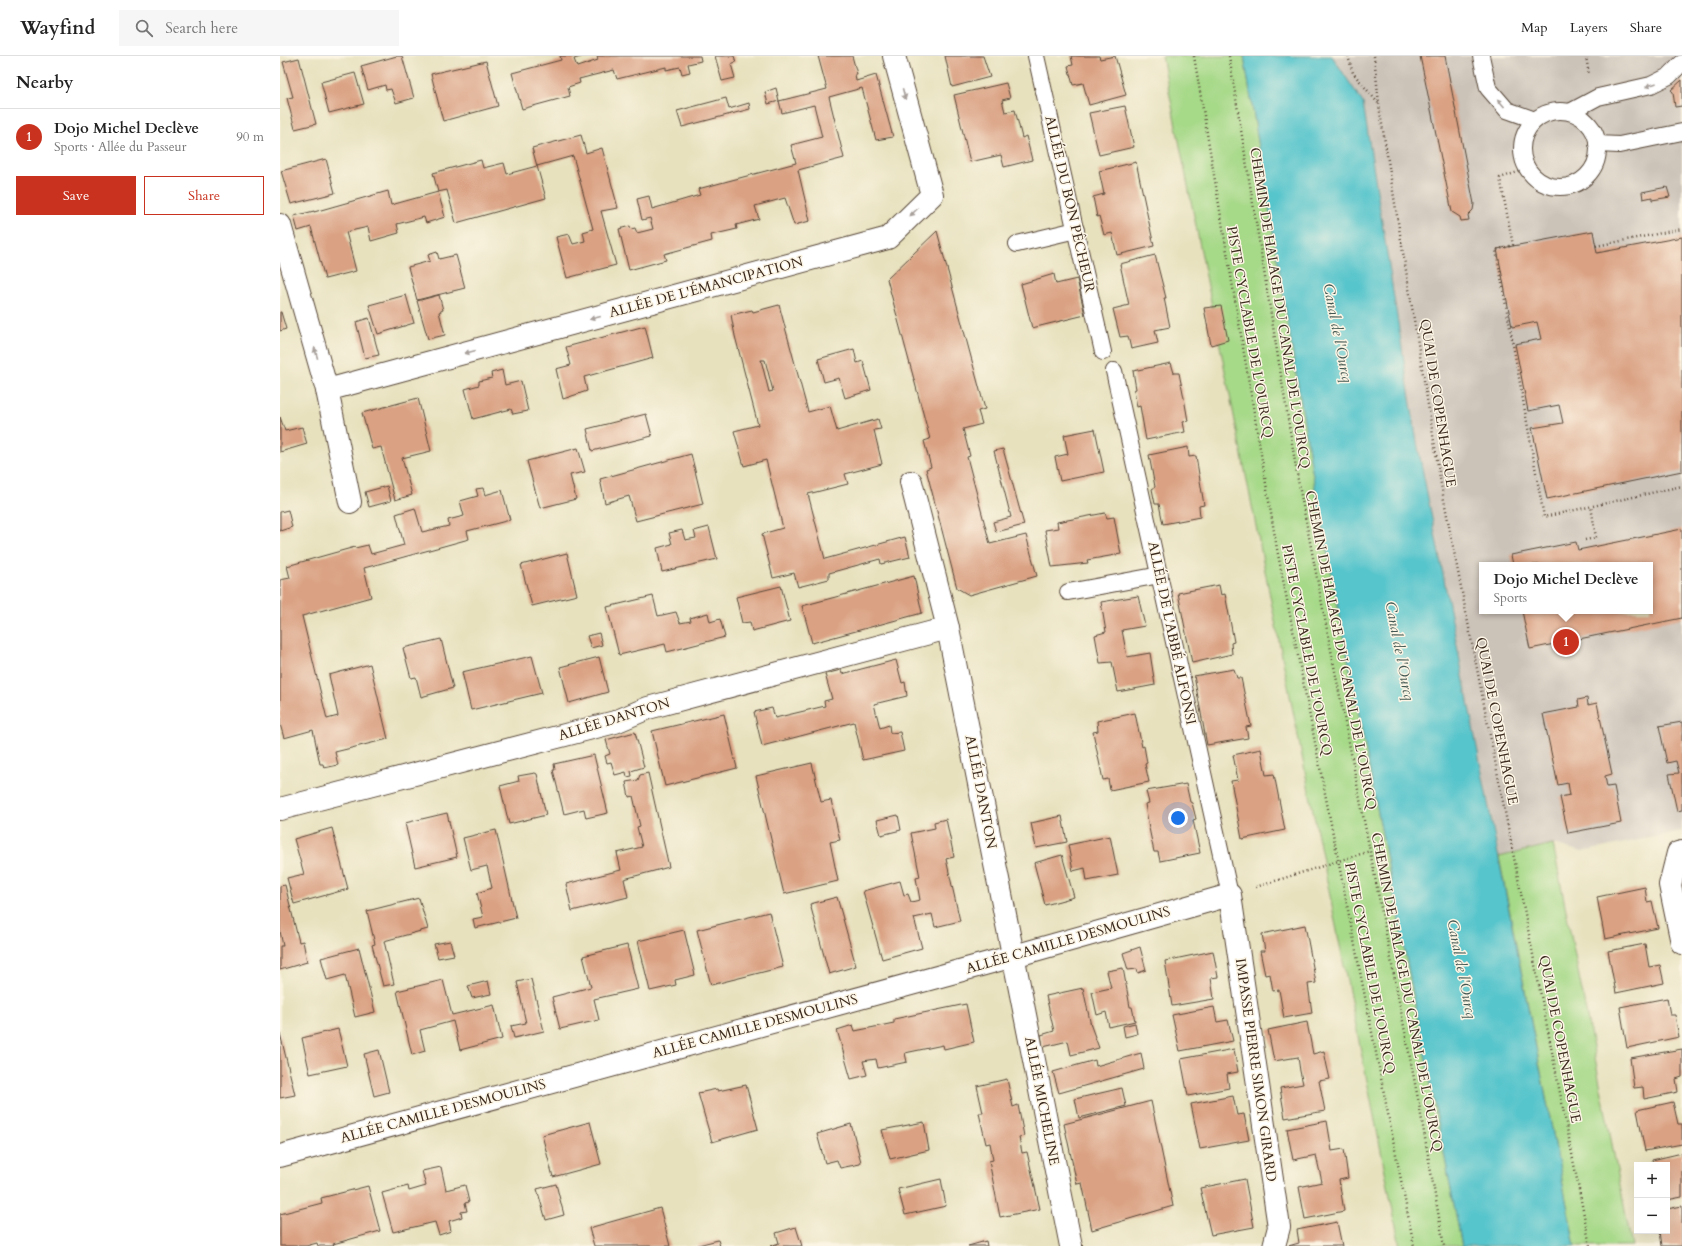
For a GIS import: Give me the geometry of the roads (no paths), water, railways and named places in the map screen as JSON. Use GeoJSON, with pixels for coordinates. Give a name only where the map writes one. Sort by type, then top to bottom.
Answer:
{"type":"FeatureCollection","features":[{"type":"Feature","properties":{"kind":"street","name":"ALLÉE DE L'ÉMANCIPATION"},"geometry":{"type":"LineString","coordinates":[[327,390],[888,238],[932,195],[894,56]]}},
{"type":"Feature","properties":{"kind":"street"},"geometry":{"type":"LineString","coordinates":[[280,225],[327,390],[350,502]]}},
{"type":"Feature","properties":{"kind":"street","name":"ALLÉE DANTON"},"geometry":{"type":"LineString","coordinates":[[911,482],[948,628],[1014,956]]}},
{"type":"Feature","properties":{"kind":"street","name":"ALLÉE DANTON"},"geometry":{"type":"LineString","coordinates":[[280,809],[615,722],[648,708],[948,628]]}},
{"type":"Feature","properties":{"kind":"street"},"geometry":{"type":"LineString","coordinates":[[1682,852],[1678,852],[1670,885],[1682,943]]}},
{"type":"Feature","properties":{"kind":"street","name":"ALLÉE CAMILLE DESMOULINS"},"geometry":{"type":"LineString","coordinates":[[280,1156],[1014,956],[1230,894]]}},
{"type":"Feature","properties":{"kind":"street","name":"IMPASSE PIERRE SIMON GIRARD"},"geometry":{"type":"LineString","coordinates":[[1230,894],[1279,1227],[1274,1246]]}},
{"type":"Feature","properties":{"kind":"street","name":"ALLÉE MICHELINE"},"geometry":{"type":"LineString","coordinates":[[1014,956],[1071,1246]]}},
{"type":"Feature","properties":{"kind":"lane","name":"ALLÉE DU BON PÊCHEUR"},"geometry":{"type":"LineString","coordinates":[[1036,56],[1103,352]]}},
{"type":"Feature","properties":{"kind":"lane"},"geometry":{"type":"LineString","coordinates":[[1481,56],[1488,88],[1507,110],[1535,120]]}},
{"type":"Feature","properties":{"kind":"lane"},"geometry":{"type":"LineString","coordinates":[[1570,112],[1598,97],[1651,86],[1670,76],[1682,63]]}},
{"type":"Feature","properties":{"kind":"lane"},"geometry":{"type":"LineString","coordinates":[[1557,111],[1570,112],[1582,118],[1591,127],[1597,144],[1597,157],[1592,169],[1583,179],[1571,186],[1560,187],[1547,185],[1536,179],[1527,169],[1522,156],[1522,143],[1527,130],[1535,120],[1544,114],[1557,111]]}},
{"type":"Feature","properties":{"kind":"lane"},"geometry":{"type":"LineString","coordinates":[[1597,144],[1618,145],[1682,132]]}},
{"type":"Feature","properties":{"kind":"lane"},"geometry":{"type":"LineString","coordinates":[[1017,244],[1076,230]]}},
{"type":"Feature","properties":{"kind":"lane","name":"ALLÉE DE L'ABBÉ ALFONSI"},"geometry":{"type":"LineString","coordinates":[[1114,371],[1230,894]]}},
{"type":"Feature","properties":{"kind":"lane"},"geometry":{"type":"LineString","coordinates":[[1068,592],[1160,575]]}},
{"type":"Feature","properties":{"kind":"water","name":"Canal de l'Ourcq"},"geometry":{"type":"Polygon","coordinates":[[[1244,56],[1332,56],[1363,103],[1417,442],[1575,1246],[1462,1246],[1315,488],[1244,56]]]}},
{"type":"Feature","properties":{"kind":"place","name":"Dojo Michel Declève"},"geometry":{"type":"Point","coordinates":[1566,642]}}]}
